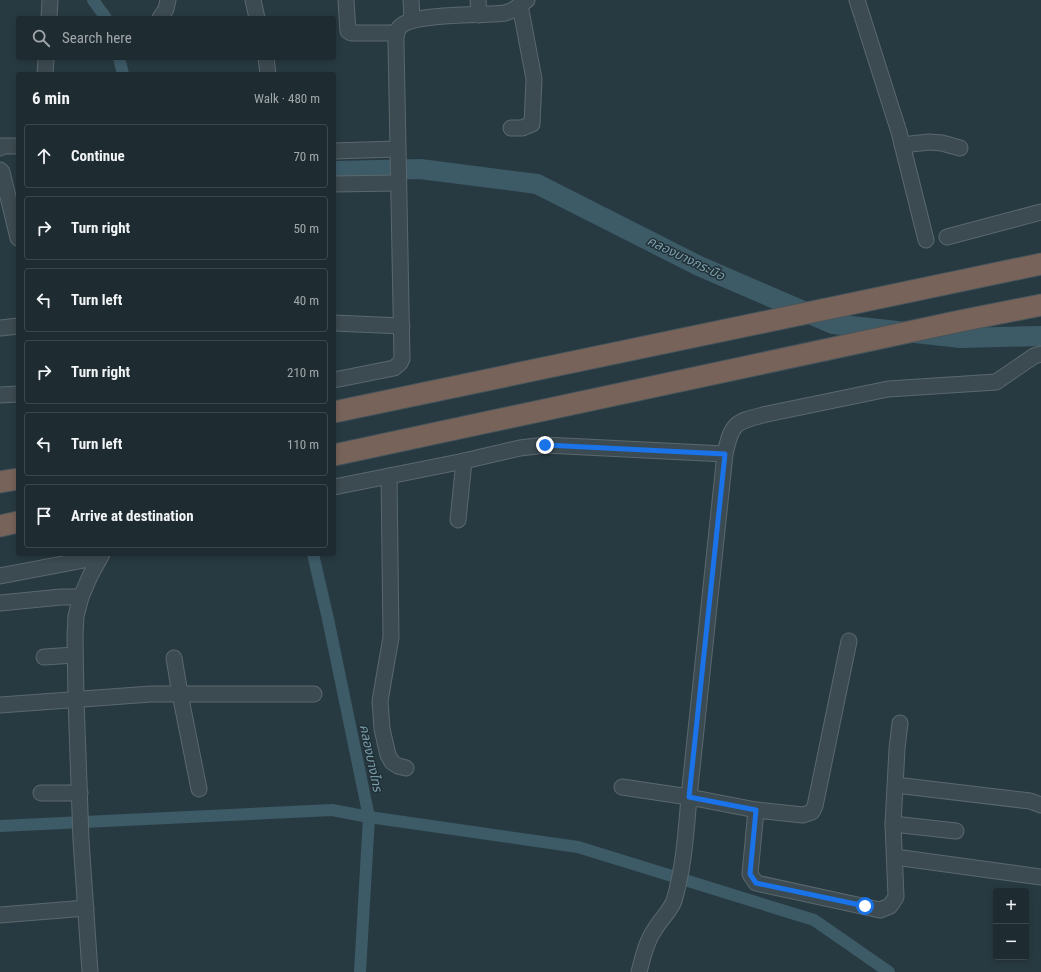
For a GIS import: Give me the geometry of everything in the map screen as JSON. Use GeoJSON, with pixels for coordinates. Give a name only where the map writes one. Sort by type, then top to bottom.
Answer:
{"type":"FeatureCollection","features":[{"type":"Feature","properties":{"kind":"highway"},"geometry":{"type":"LineString","coordinates":[[336,412],[714,331],[1041,264]]}},
{"type":"Feature","properties":{"kind":"highway"},"geometry":{"type":"LineString","coordinates":[[336,455],[1041,305]]}},
{"type":"Feature","properties":{"kind":"highway"},"geometry":{"type":"LineString","coordinates":[[0,482],[16,479]]}},
{"type":"Feature","properties":{"kind":"highway"},"geometry":{"type":"LineString","coordinates":[[0,526],[16,522]]}},
{"type":"Feature","properties":{"kind":"street"},"geometry":{"type":"LineString","coordinates":[[49,16],[50,0]]}},
{"type":"Feature","properties":{"kind":"street"},"geometry":{"type":"LineString","coordinates":[[161,16],[166,9],[168,0]]}},
{"type":"Feature","properties":{"kind":"street"},"geometry":{"type":"LineString","coordinates":[[254,0],[257,16]]}},
{"type":"Feature","properties":{"kind":"street"},"geometry":{"type":"LineString","coordinates":[[346,0],[348,31],[397,32]]}},
{"type":"Feature","properties":{"kind":"street"},"geometry":{"type":"LineString","coordinates":[[411,0],[412,20]]}},
{"type":"Feature","properties":{"kind":"street"},"geometry":{"type":"LineString","coordinates":[[857,0],[899,132],[926,240]]}},
{"type":"Feature","properties":{"kind":"street"},"geometry":{"type":"LineString","coordinates":[[336,380],[394,368],[402,359],[396,43],[399,28],[405,22],[412,20],[478,7],[505,13],[523,3],[534,79],[532,124],[522,128],[511,128]]}},
{"type":"Feature","properties":{"kind":"street"},"geometry":{"type":"LineString","coordinates":[[45,72],[46,60]]}},
{"type":"Feature","properties":{"kind":"street"},"geometry":{"type":"LineString","coordinates":[[266,60],[268,72]]}},
{"type":"Feature","properties":{"kind":"street"},"geometry":{"type":"LineString","coordinates":[[902,145],[929,142],[942,143],[960,148]]}},
{"type":"Feature","properties":{"kind":"street"},"geometry":{"type":"LineString","coordinates":[[0,148],[2,146],[16,146]]}},
{"type":"Feature","properties":{"kind":"street"},"geometry":{"type":"LineString","coordinates":[[336,151],[398,153]]}},
{"type":"Feature","properties":{"kind":"street"},"geometry":{"type":"LineString","coordinates":[[0,170],[2,172],[16,230]]}},
{"type":"Feature","properties":{"kind":"street"},"geometry":{"type":"LineString","coordinates":[[336,184],[398,179]]}},
{"type":"Feature","properties":{"kind":"street"},"geometry":{"type":"LineString","coordinates":[[947,237],[1041,212]]}},
{"type":"Feature","properties":{"kind":"street"},"geometry":{"type":"LineString","coordinates":[[336,323],[402,326]]}},
{"type":"Feature","properties":{"kind":"street"},"geometry":{"type":"LineString","coordinates":[[0,328],[16,326]]}},
{"type":"Feature","properties":{"kind":"street"},"geometry":{"type":"LineString","coordinates":[[639,972],[647,943],[674,902],[684,853],[725,454],[729,435],[736,424],[749,418],[888,390],[996,382],[1034,356],[1041,354]]}},
{"type":"Feature","properties":{"kind":"street"},"geometry":{"type":"LineString","coordinates":[[0,395],[16,394]]}},
{"type":"Feature","properties":{"kind":"street"},"geometry":{"type":"LineString","coordinates":[[336,487],[464,461],[520,448],[545,445],[725,454]]}},
{"type":"Feature","properties":{"kind":"street"},"geometry":{"type":"LineString","coordinates":[[458,520],[464,461]]}},
{"type":"Feature","properties":{"kind":"street"},"geometry":{"type":"LineString","coordinates":[[389,476],[391,637],[380,701],[382,730],[388,755],[392,762],[398,766],[406,768]]}},
{"type":"Feature","properties":{"kind":"street"},"geometry":{"type":"LineString","coordinates":[[0,576],[96,556]]}},
{"type":"Feature","properties":{"kind":"street"},"geometry":{"type":"LineString","coordinates":[[90,972],[81,840],[75,656],[76,616],[81,597],[100,556]]}},
{"type":"Feature","properties":{"kind":"street"},"geometry":{"type":"LineString","coordinates":[[0,603],[61,597],[81,597]]}},
{"type":"Feature","properties":{"kind":"street"},"geometry":{"type":"LineString","coordinates":[[622,787],[689,797],[756,810],[803,816],[812,812],[815,806],[848,641]]}},
{"type":"Feature","properties":{"kind":"street"},"geometry":{"type":"LineString","coordinates":[[44,657],[75,656]]}},
{"type":"Feature","properties":{"kind":"street"},"geometry":{"type":"LineString","coordinates":[[174,658],[199,789]]}},
{"type":"Feature","properties":{"kind":"street"},"geometry":{"type":"LineString","coordinates":[[0,705],[151,694],[314,694]]}},
{"type":"Feature","properties":{"kind":"street"},"geometry":{"type":"LineString","coordinates":[[898,824],[897,749],[900,723]]}},
{"type":"Feature","properties":{"kind":"street"},"geometry":{"type":"LineString","coordinates":[[756,810],[750,874],[756,883],[880,910],[890,906],[896,897],[895,857],[904,786],[905,756],[897,749]]}},
{"type":"Feature","properties":{"kind":"street"},"geometry":{"type":"LineString","coordinates":[[904,786],[1030,801],[1041,805]]}},
{"type":"Feature","properties":{"kind":"street"},"geometry":{"type":"LineString","coordinates":[[41,793],[80,793]]}},
{"type":"Feature","properties":{"kind":"street"},"geometry":{"type":"LineString","coordinates":[[898,824],[956,831]]}},
{"type":"Feature","properties":{"kind":"street"},"geometry":{"type":"LineString","coordinates":[[895,857],[1041,878]]}},
{"type":"Feature","properties":{"kind":"street"},"geometry":{"type":"LineString","coordinates":[[0,915],[86,908]]}},
{"type":"Feature","properties":{"kind":"waterway","name":"คลองบางไทร"},"geometry":{"type":"LineString","coordinates":[[93,0],[105,16]]}},
{"type":"Feature","properties":{"kind":"waterway","name":"คลองบางไทร"},"geometry":{"type":"LineString","coordinates":[[120,60],[122,72]]}},
{"type":"Feature","properties":{"kind":"waterway","name":"คลองบางกระบือ"},"geometry":{"type":"LineString","coordinates":[[336,171],[420,169],[537,184],[699,266],[833,324],[961,338],[1041,336]]}},
{"type":"Feature","properties":{"kind":"waterway","name":"คลองบางไทร"},"geometry":{"type":"LineString","coordinates":[[313,556],[369,817],[360,972]]}},
{"type":"Feature","properties":{"kind":"waterway"},"geometry":{"type":"LineString","coordinates":[[0,826],[332,810],[369,817],[578,847],[814,920],[889,972]]}},
{"type":"Feature","properties":{"kind":"route"},"geometry":{"type":"LineString","coordinates":[[545,445],[725,454],[689,797],[756,810],[750,874],[756,883],[865,906]]}}]}
